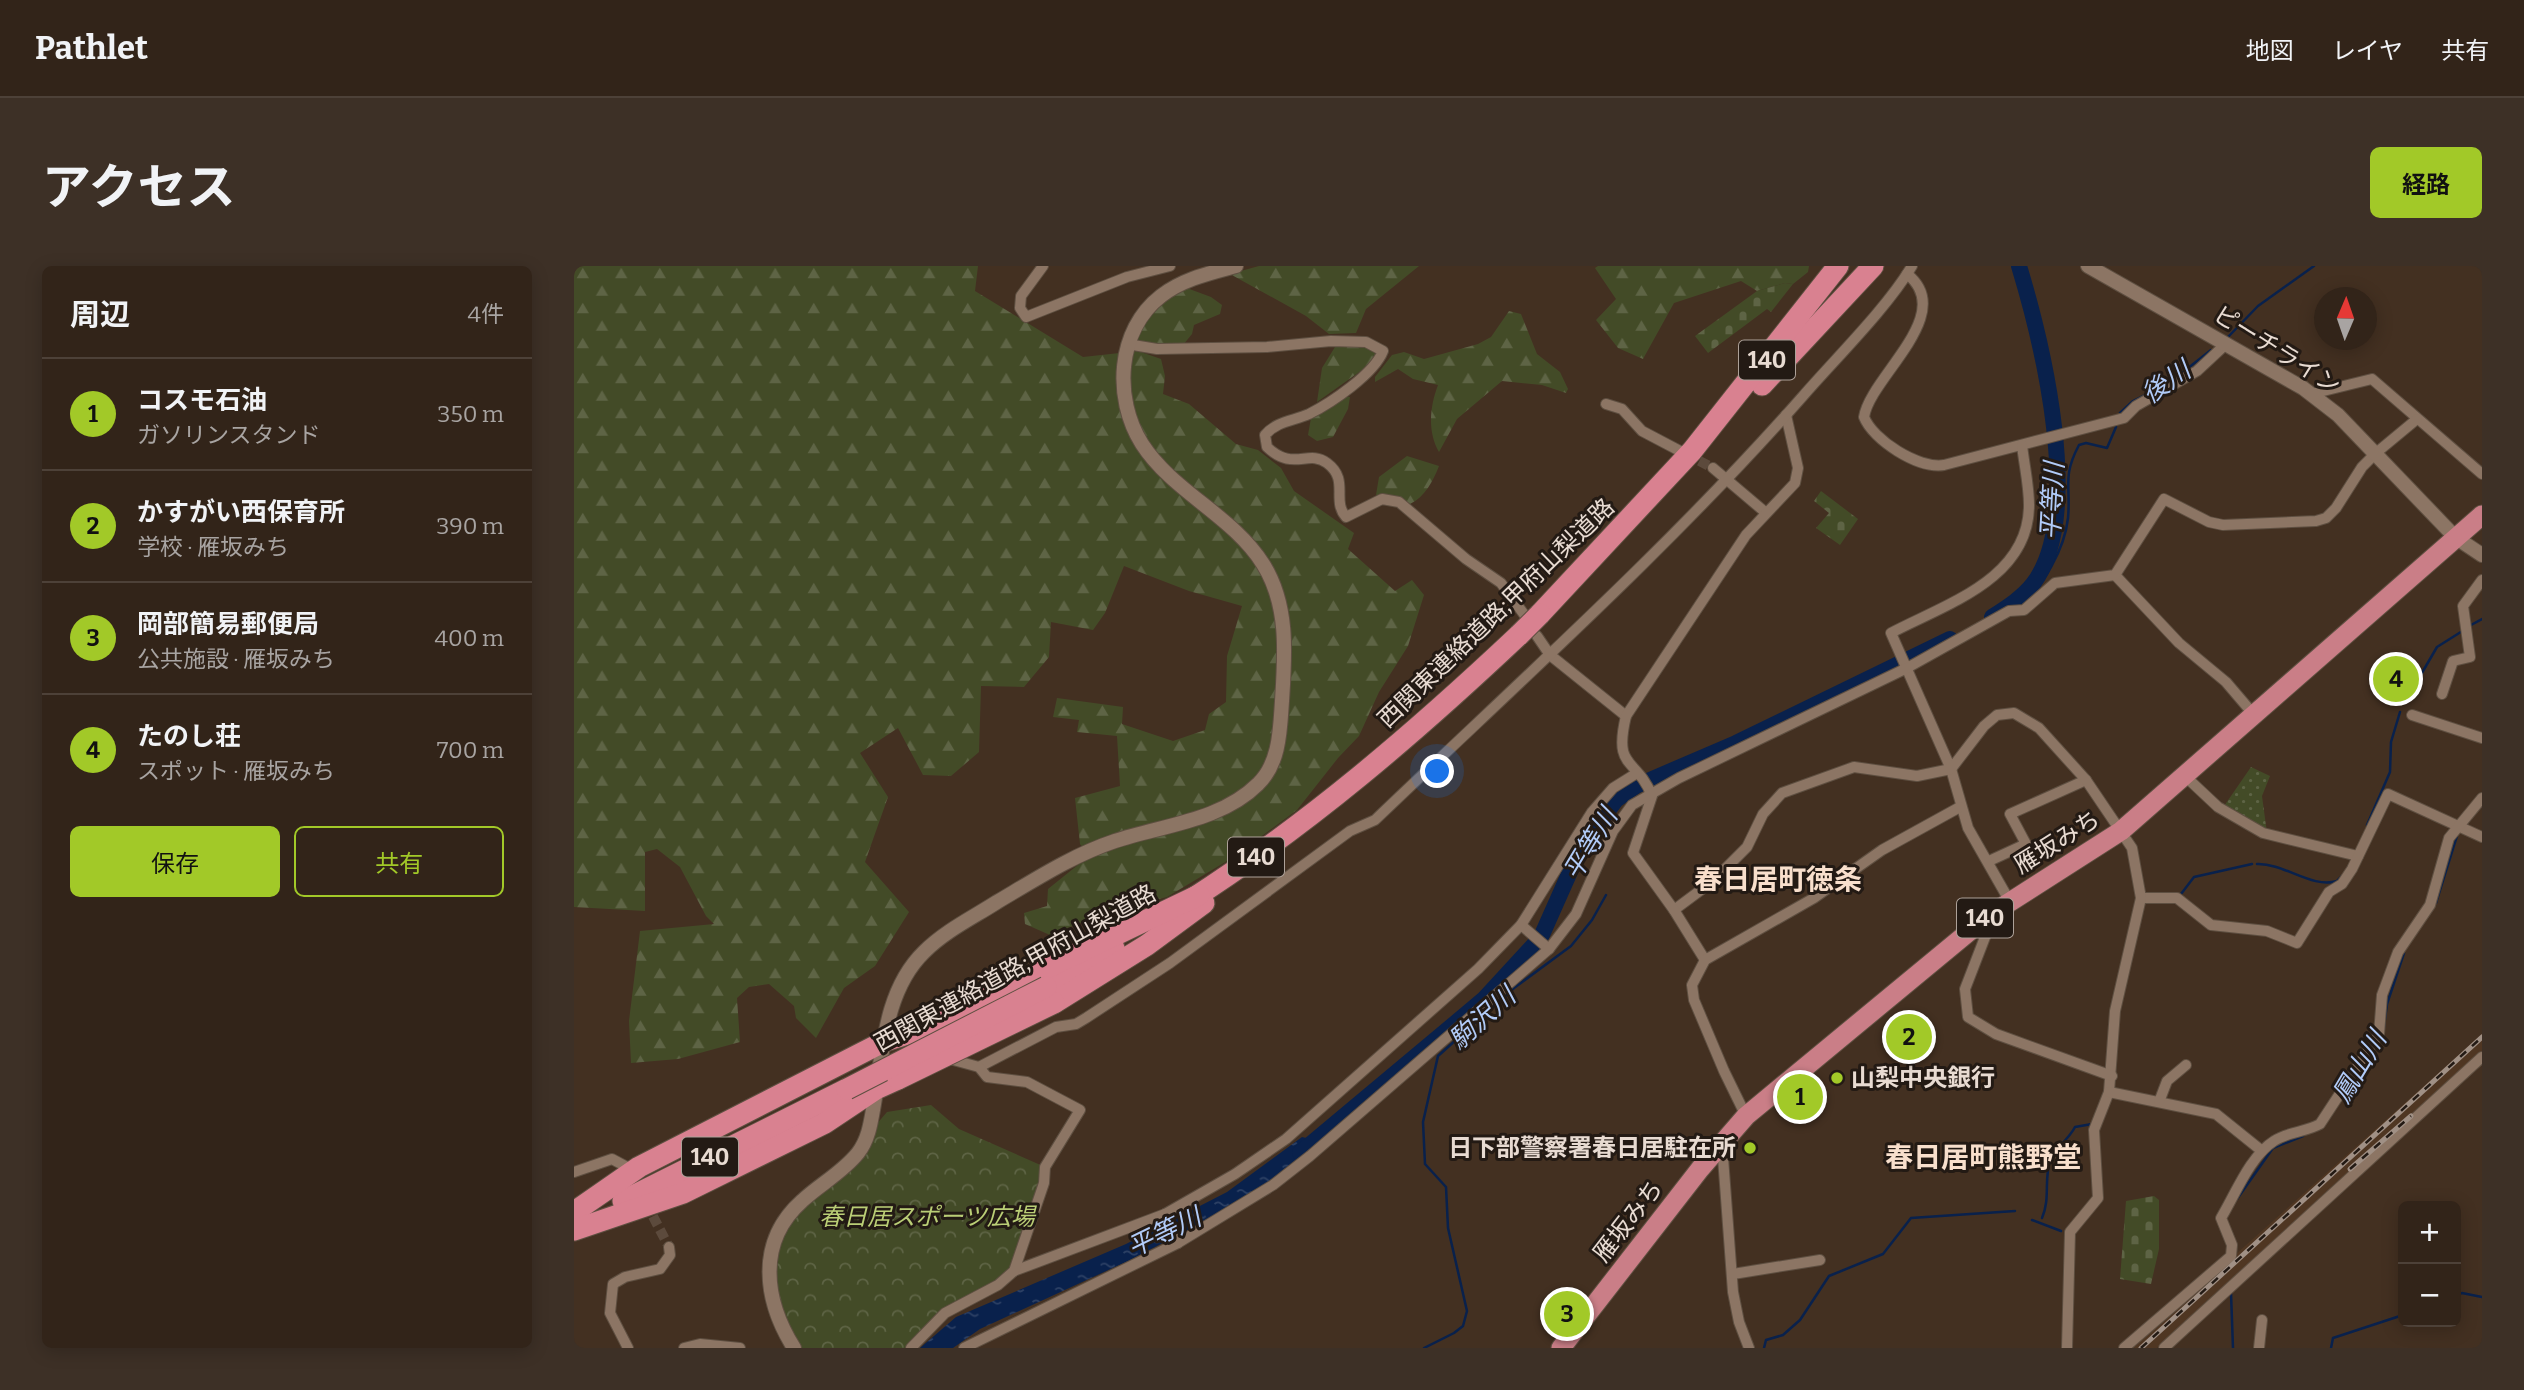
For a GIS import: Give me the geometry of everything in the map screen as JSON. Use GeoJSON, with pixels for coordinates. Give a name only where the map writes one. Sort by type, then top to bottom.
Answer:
{"type":"FeatureCollection","features":[{"type":"Feature","properties":{"kind":"highway"},"geometry":{"type":"LineString","coordinates":[[1686,451],[1820,266]]}},
{"type":"Feature","properties":{"kind":"highway","name":"西関東連絡道路;甲府山梨道路"},"geometry":{"type":"LineString","coordinates":[[574,1228],[1046,987],[1199,895],[1312,816],[1398,746],[1531,626],[1653,496],[1686,451],[1838,266]]}},
{"type":"Feature","properties":{"kind":"highway"},"geometry":{"type":"LineString","coordinates":[[1653,496],[1690,463],[1872,266]]}},
{"type":"Feature","properties":{"kind":"highway","name":"雁坂みち"},"geometry":{"type":"LineString","coordinates":[[1561,1348],[1746,1116],[2009,900],[2121,831],[2482,515]]}},
{"type":"Feature","properties":{"kind":"highway"},"geometry":{"type":"LineString","coordinates":[[574,1212],[639,1167],[885,1041],[1046,987],[1147,945],[1254,865],[1312,816]]}},
{"type":"Feature","properties":{"kind":"highway"},"geometry":{"type":"LineString","coordinates":[[574,1228],[683,1193],[825,1123],[876,1089],[898,1079],[1046,987]]}},
{"type":"Feature","properties":{"kind":"street"},"geometry":{"type":"LineString","coordinates":[[1043,266],[1021,296],[1020,308],[1026,317],[1127,277],[1170,266]]}},
{"type":"Feature","properties":{"kind":"street"},"geometry":{"type":"LineString","coordinates":[[794,1348],[768,1290],[773,1245],[785,1217],[803,1199],[843,1170],[860,1151],[868,1134],[886,1022],[912,965],[956,926],[1086,852],[1215,812],[1237,802],[1261,782],[1274,761],[1282,706],[1284,651],[1281,609],[1275,587],[1265,566],[1249,545],[1165,469],[1142,444],[1130,416],[1123,383],[1127,344],[1137,322],[1159,298],[1177,286],[1236,266]]}},
{"type":"Feature","properties":{"kind":"street","name":"ピーチライン"},"geometry":{"type":"LineString","coordinates":[[2088,266],[2311,394],[2338,415],[2455,537],[2482,555]]}},
{"type":"Feature","properties":{"kind":"street"},"geometry":{"type":"LineString","coordinates":[[979,1067],[1056,1027],[1076,1024],[1086,1018],[1170,963],[1350,831],[1376,820],[1550,655],[1727,480],[1910,270],[1920,286],[1923,312],[1890,374],[1865,407],[1864,417],[1873,436],[1925,465],[1937,466],[2124,418],[2136,406],[2174,387],[2227,344]]}},
{"type":"Feature","properties":{"kind":"street"},"geometry":{"type":"LineString","coordinates":[[1127,344],[1157,349],[1267,347],[1331,341],[1377,345],[1383,351],[1371,370],[1308,414],[1272,427],[1265,435],[1267,447],[1280,459],[1291,461],[1312,458],[1330,465],[1341,481],[1340,506],[1346,517],[1382,499],[1399,502],[1466,559],[1502,583],[1550,655],[1626,716]]}},
{"type":"Feature","properties":{"kind":"street"},"geometry":{"type":"LineString","coordinates":[[2311,394],[2372,379],[2482,474]]}},
{"type":"Feature","properties":{"kind":"street"},"geometry":{"type":"LineString","coordinates":[[1606,404],[1622,409],[1642,432],[1686,451]]}},
{"type":"Feature","properties":{"kind":"street"},"geometry":{"type":"LineString","coordinates":[[1651,793],[1622,754],[1626,716],[1746,535],[1795,483],[1798,468],[1786,415]]}},
{"type":"Feature","properties":{"kind":"street"},"geometry":{"type":"LineString","coordinates":[[964,1348],[1178,1243],[1273,1185],[1310,1156],[1549,949],[1576,914],[1613,831],[1632,805],[1679,778],[1907,668],[2009,611],[2024,610],[2054,583],[2115,575],[2164,499],[2208,522],[2223,525],[2316,521],[2326,518],[2336,508],[2362,467],[2417,419]]}},
{"type":"Feature","properties":{"kind":"street"},"geometry":{"type":"LineString","coordinates":[[2009,900],[1960,807],[1951,769],[1891,633],[1996,577],[2015,557],[2030,506],[2026,444]]}},
{"type":"Feature","properties":{"kind":"street"},"geometry":{"type":"LineString","coordinates":[[1713,468],[1765,512]]}},
{"type":"Feature","properties":{"kind":"street"},"geometry":{"type":"LineString","coordinates":[[2115,575],[2179,643],[2226,681],[2255,716]]}},
{"type":"Feature","properties":{"kind":"street"},"geometry":{"type":"LineString","coordinates":[[2442,694],[2453,661],[2470,657],[2463,606],[2482,580]]}},
{"type":"Feature","properties":{"kind":"street"},"geometry":{"type":"LineString","coordinates":[[1674,910],[1713,881],[1747,846],[1763,814],[1782,793],[1854,767],[1917,776],[1951,769],[1984,726],[1997,715],[2014,713],[2039,728],[2086,780],[2132,848],[2141,898],[2115,1011],[2109,1092],[2094,1130],[2098,1198],[2070,1232],[2067,1348]]}},
{"type":"Feature","properties":{"kind":"street"},"geometry":{"type":"LineString","coordinates":[[2412,715],[2482,738]]}},
{"type":"Feature","properties":{"kind":"street"},"geometry":{"type":"LineString","coordinates":[[911,1348],[945,1313],[998,1284],[1014,1270],[1165,1214],[1235,1174],[1286,1139],[1478,970],[1521,925],[1592,812],[1613,788],[1637,773]]}},
{"type":"Feature","properties":{"kind":"street"},"geometry":{"type":"LineString","coordinates":[[2185,776],[2218,807],[2263,833],[2358,856]]}},
{"type":"Feature","properties":{"kind":"street"},"geometry":{"type":"LineString","coordinates":[[1989,861],[2025,844],[2010,814],[2086,780]]}},
{"type":"Feature","properties":{"kind":"street"},"geometry":{"type":"LineString","coordinates":[[1651,793],[1633,853],[1674,910],[1704,960]]}},
{"type":"Feature","properties":{"kind":"street"},"geometry":{"type":"LineString","coordinates":[[2141,898],[2177,898],[2211,925],[2267,931],[2297,943],[2329,892],[2342,884],[2388,794],[2460,825],[2477,837],[2482,836]]}},
{"type":"Feature","properties":{"kind":"street"},"geometry":{"type":"LineString","coordinates":[[2124,1348],[2231,1256],[2232,1245],[2221,1219],[2262,1151],[2276,1139],[2309,1131],[2320,1124],[2379,1034],[2382,995],[2398,952],[2430,905],[2449,838],[2482,798]]}},
{"type":"Feature","properties":{"kind":"street"},"geometry":{"type":"LineString","coordinates":[[1746,1116],[1695,1000],[1692,985],[1704,960],[1814,898],[1882,850],[1960,807]]}},
{"type":"Feature","properties":{"kind":"street"},"geometry":{"type":"LineString","coordinates":[[1988,916],[1987,932],[1965,989],[1968,1017],[1996,1034],[2112,1076]]}},
{"type":"Feature","properties":{"kind":"street"},"geometry":{"type":"LineString","coordinates":[[1521,925],[1549,949]]}},
{"type":"Feature","properties":{"kind":"street"},"geometry":{"type":"LineString","coordinates":[[885,1041],[979,1067],[987,1077],[1027,1082],[1080,1110],[1045,1167],[1044,1183],[1014,1270]]}},
{"type":"Feature","properties":{"kind":"street"},"geometry":{"type":"LineString","coordinates":[[2164,1348],[2482,1058]]}},
{"type":"Feature","properties":{"kind":"street"},"geometry":{"type":"LineString","coordinates":[[2159,1102],[2167,1081],[2186,1065]]}},
{"type":"Feature","properties":{"kind":"street"},"geometry":{"type":"LineString","coordinates":[[2109,1092],[2216,1114],[2262,1151]]}},
{"type":"Feature","properties":{"kind":"street"},"geometry":{"type":"LineString","coordinates":[[1722,1143],[1739,1322],[1749,1348]]}},
{"type":"Feature","properties":{"kind":"street"},"geometry":{"type":"LineString","coordinates":[[574,1172],[612,1159],[627,1167]]}},
{"type":"Feature","properties":{"kind":"street"},"geometry":{"type":"LineString","coordinates":[[1165,1214],[1178,1243]]}},
{"type":"Feature","properties":{"kind":"street"},"geometry":{"type":"LineString","coordinates":[[628,1348],[610,1313],[613,1284],[625,1277],[660,1269],[670,1255],[669,1247]]}},
{"type":"Feature","properties":{"kind":"street"},"geometry":{"type":"LineString","coordinates":[[1733,1274],[1820,1260]]}},
{"type":"Feature","properties":{"kind":"street"},"geometry":{"type":"LineString","coordinates":[[2259,1348],[2262,1320]]}},
{"type":"Feature","properties":{"kind":"street"},"geometry":{"type":"LineString","coordinates":[[684,1348],[700,1344],[740,1348]]}},
{"type":"Feature","properties":{"kind":"shaded area"},"geometry":{"type":"Polygon","coordinates":[[[2482,1034],[2482,1055],[2228,1288],[2157,1348],[2131,1348],[2482,1034]]]}},
{"type":"Feature","properties":{"kind":"green space"},"geometry":{"type":"Polygon","coordinates":[[[574,266],[978,266],[975,291],[1083,357],[1138,351],[1161,359],[1165,376],[1163,394],[1189,404],[1236,444],[1258,450],[1281,468],[1294,491],[1354,533],[1348,549],[1395,591],[1412,580],[1424,595],[1408,646],[1379,692],[1359,736],[1297,810],[1232,858],[1167,897],[1108,912],[1050,935],[1025,924],[1024,913],[1047,906],[1048,889],[1089,856],[1080,844],[1075,798],[1120,786],[1117,736],[1077,732],[1079,720],[1053,717],[1057,698],[1123,707],[1122,724],[1173,741],[1205,730],[1209,714],[1226,702],[1227,656],[1242,606],[1189,591],[1124,566],[1105,613],[1093,630],[1051,622],[1049,657],[1024,687],[981,686],[979,752],[951,776],[923,775],[898,728],[860,753],[888,797],[865,862],[909,912],[875,966],[844,988],[816,1038],[796,1018],[794,1006],[769,984],[749,987],[737,998],[740,1042],[678,1059],[631,1063],[629,1021],[640,931],[714,924],[706,916],[680,867],[657,849],[645,852],[645,911],[574,907],[574,266]]]}},
{"type":"Feature","properties":{"kind":"green space"},"geometry":{"type":"Polygon","coordinates":[[[1259,266],[1419,266],[1366,309],[1356,333],[1329,334],[1306,316],[1230,274],[1259,266]]]}},
{"type":"Feature","properties":{"kind":"green space"},"geometry":{"type":"Polygon","coordinates":[[[1809,266],[1808,272],[1793,284],[1785,283],[1757,291],[1741,281],[1674,303],[1643,359],[1618,348],[1596,320],[1616,299],[1595,268],[1809,266]]]}},
{"type":"Feature","properties":{"kind":"green space"},"geometry":{"type":"Polygon","coordinates":[[[1785,283],[1793,284],[1771,312],[1767,309],[1708,353],[1695,336],[1757,291],[1785,283]]]}},
{"type":"Feature","properties":{"kind":"green space"},"geometry":{"type":"Polygon","coordinates":[[[1184,287],[1211,297],[1222,305],[1220,314],[1194,325],[1192,334],[1183,345],[1160,347],[1136,340],[1156,310],[1184,287]]]}},
{"type":"Feature","properties":{"kind":"green space"},"geometry":{"type":"Polygon","coordinates":[[[1509,311],[1521,314],[1537,354],[1560,372],[1568,389],[1566,393],[1542,385],[1502,381],[1457,419],[1439,452],[1431,427],[1433,401],[1438,385],[1413,379],[1398,369],[1375,382],[1375,377],[1392,355],[1404,352],[1424,359],[1478,344],[1491,337],[1509,311]]]}},
{"type":"Feature","properties":{"kind":"green space"},"geometry":{"type":"Polygon","coordinates":[[[1366,346],[1375,350],[1372,363],[1317,402],[1322,368],[1335,347],[1366,346]]]}},
{"type":"Feature","properties":{"kind":"green space"},"geometry":{"type":"Polygon","coordinates":[[[1343,396],[1350,397],[1348,409],[1333,437],[1317,441],[1308,435],[1311,418],[1343,396]]]}},
{"type":"Feature","properties":{"kind":"green space"},"geometry":{"type":"Polygon","coordinates":[[[1407,456],[1439,466],[1424,493],[1410,504],[1394,496],[1376,495],[1379,477],[1407,456]]]}},
{"type":"Feature","properties":{"kind":"green space"},"geometry":{"type":"Polygon","coordinates":[[[1821,491],[1858,519],[1840,545],[1816,528],[1829,513],[1814,501],[1821,491]]]}},
{"type":"Feature","properties":{"kind":"green space"},"geometry":{"type":"Polygon","coordinates":[[[2251,767],[2270,776],[2262,796],[2267,833],[2222,809],[2251,767]]]}},
{"type":"Feature","properties":{"kind":"green space","name":"春日居スポーツ広場"},"geometry":{"type":"Polygon","coordinates":[[[931,1105],[959,1129],[1045,1167],[1014,1271],[945,1313],[911,1348],[794,1348],[769,1265],[773,1245],[887,1112],[931,1105]]]}},
{"type":"Feature","properties":{"kind":"green space"},"geometry":{"type":"Polygon","coordinates":[[[2154,1196],[2159,1200],[2159,1249],[2151,1284],[2120,1279],[2126,1201],[2154,1196]]]}},
{"type":"Feature","properties":{"kind":"water"},"geometry":{"type":"Polygon","coordinates":[[[1302,1137],[1324,1142],[1236,1205],[1128,1261],[980,1329],[953,1348],[920,1348],[956,1317],[1126,1244],[1227,1192],[1302,1137]]]}},
{"type":"Feature","properties":{"kind":"waterway","name":"平等川"},"geometry":{"type":"LineString","coordinates":[[1992,617],[2019,598],[2033,584],[2048,554],[2056,516],[2054,428],[2038,338],[2019,266]]}},
{"type":"Feature","properties":{"kind":"waterway","name":"後川"},"geometry":{"type":"LineString","coordinates":[[2228,337],[2258,306],[2314,266]]}},
{"type":"Feature","properties":{"kind":"waterway","name":"後川"},"geometry":{"type":"LineString","coordinates":[[2178,376],[2211,350]]}},
{"type":"Feature","properties":{"kind":"waterway","name":"後川"},"geometry":{"type":"LineString","coordinates":[[2120,413],[2133,401],[2145,395]]}},
{"type":"Feature","properties":{"kind":"waterway","name":"後川"},"geometry":{"type":"LineString","coordinates":[[2019,605],[2036,589],[2058,554],[2068,518],[2069,474],[2079,445],[2086,443],[2107,448],[2116,427]]}},
{"type":"Feature","properties":{"kind":"waterway"},"geometry":{"type":"LineString","coordinates":[[2471,625],[2482,619]]}},
{"type":"Feature","properties":{"kind":"waterway"},"geometry":{"type":"LineString","coordinates":[[2405,702],[2437,647],[2464,630]]}},
{"type":"Feature","properties":{"kind":"waterway","name":"平等川"},"geometry":{"type":"LineString","coordinates":[[1300,1153],[1484,999],[1541,937],[1581,847],[1616,800],[1636,786],[1736,743],[1950,639]]}},
{"type":"Feature","properties":{"kind":"waterway"},"geometry":{"type":"LineString","coordinates":[[2367,825],[2390,772],[2391,742],[2400,712]]}},
{"type":"Feature","properties":{"kind":"waterway","name":"鳳山川"},"geometry":{"type":"LineString","coordinates":[[2436,903],[2457,836]]}},
{"type":"Feature","properties":{"kind":"waterway"},"geometry":{"type":"LineString","coordinates":[[2181,894],[2194,877],[2252,864]]}},
{"type":"Feature","properties":{"kind":"waterway"},"geometry":{"type":"LineString","coordinates":[[2257,864],[2277,867],[2318,882],[2337,881],[2342,876]]}},
{"type":"Feature","properties":{"kind":"waterway","name":"駒沢川"},"geometry":{"type":"LineString","coordinates":[[1424,1348],[1463,1326],[1467,1311],[1448,1228],[1446,1187],[1425,1164],[1423,1122],[1438,1056],[1514,988],[1571,946],[1592,920],[1606,895]]}},
{"type":"Feature","properties":{"kind":"waterway","name":"鳳山川"},"geometry":{"type":"LineString","coordinates":[[2383,1034],[2387,1004],[2404,953]]}},
{"type":"Feature","properties":{"kind":"waterway"},"geometry":{"type":"LineString","coordinates":[[2042,1218],[2051,1157],[2075,1127],[2092,1124]]}},
{"type":"Feature","properties":{"kind":"waterway","name":"鳳山川"},"geometry":{"type":"LineString","coordinates":[[2237,1199],[2273,1148],[2303,1136]]}},
{"type":"Feature","properties":{"kind":"waterway"},"geometry":{"type":"LineString","coordinates":[[1764,1348],[1766,1340],[1783,1335],[1800,1320],[1829,1276],[1883,1254],[1911,1218],[2015,1211]]}},
{"type":"Feature","properties":{"kind":"waterway"},"geometry":{"type":"LineString","coordinates":[[2032,1220],[2061,1231]]}},
{"type":"Feature","properties":{"kind":"waterway","name":"鳳山川"},"geometry":{"type":"LineString","coordinates":[[2231,1293],[2233,1348]]}},
{"type":"Feature","properties":{"kind":"waterway","name":"鳳山川"},"geometry":{"type":"LineString","coordinates":[[2461,1294],[2482,1297]]}},
{"type":"Feature","properties":{"kind":"waterway","name":"鳳山川"},"geometry":{"type":"LineString","coordinates":[[2331,1348],[2333,1338],[2398,1317]]}},
{"type":"Feature","properties":{"kind":"tunnel"},"geometry":{"type":"LineString","coordinates":[[1686,454],[1713,468]]}},
{"type":"Feature","properties":{"kind":"tunnel"},"geometry":{"type":"LineString","coordinates":[[646,1203],[669,1247]]}},
{"type":"Feature","properties":{"kind":"railway"},"geometry":{"type":"LineString","coordinates":[[2141,1348],[2482,1037]]}},
{"type":"Feature","properties":{"kind":"railway"},"geometry":{"type":"LineString","coordinates":[[2350,1169],[2411,1116]]}},
{"type":"Feature","properties":{"kind":"place","name":"たのし荘"},"geometry":{"type":"Point","coordinates":[2396,679]}},
{"type":"Feature","properties":{"kind":"place","name":"かすがい西保育所"},"geometry":{"type":"Point","coordinates":[1909,1037]}},
{"type":"Feature","properties":{"kind":"place","name":"山梨中央銀行"},"geometry":{"type":"Point","coordinates":[1837,1078]}},
{"type":"Feature","properties":{"kind":"place","name":"コスモ石油"},"geometry":{"type":"Point","coordinates":[1800,1097]}},
{"type":"Feature","properties":{"kind":"place","name":"日下部警察署春日居駐在所"},"geometry":{"type":"Point","coordinates":[1750,1148]}},
{"type":"Feature","properties":{"kind":"place","name":"岡部簡易郵便局"},"geometry":{"type":"Point","coordinates":[1567,1314]}},
{"type":"Feature","properties":{"kind":"district","name":"春日居町徳条"},"geometry":{"type":"Point","coordinates":[1778,879]}},
{"type":"Feature","properties":{"kind":"district","name":"春日居町熊野堂"},"geometry":{"type":"Point","coordinates":[1983,1157]}}]}
